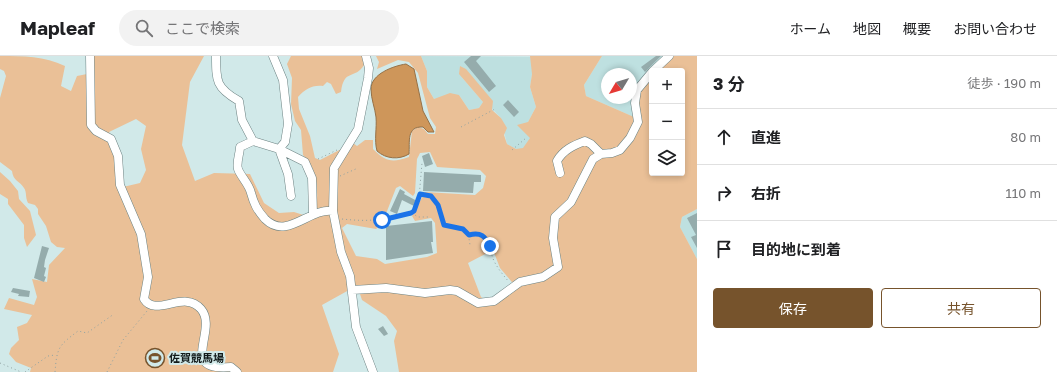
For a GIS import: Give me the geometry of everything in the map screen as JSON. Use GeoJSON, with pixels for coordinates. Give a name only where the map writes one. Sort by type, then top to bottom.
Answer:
{"type":"FeatureCollection","features":[{"type":"Feature","properties":{"kind":"street"},"geometry":{"type":"LineString","coordinates":[[90,56],[91,125],[96,131],[111,139],[118,156],[120,185],[141,234],[148,278],[144,299],[149,305],[158,306],[179,301],[192,303],[200,307],[204,314],[206,326],[200,352],[202,357],[210,366],[217,368],[231,367],[237,372]]}},
{"type":"Feature","properties":{"kind":"street"},"geometry":{"type":"LineString","coordinates":[[216,56],[216,78],[226,94],[240,101],[242,120],[253,141]]}},
{"type":"Feature","properties":{"kind":"street"},"geometry":{"type":"LineString","coordinates":[[273,56],[283,80],[288,124],[285,142],[279,149]]}},
{"type":"Feature","properties":{"kind":"street"},"geometry":{"type":"LineString","coordinates":[[366,56],[369,68],[368,78],[358,129],[336,163],[334,177],[334,215],[341,252],[350,276],[356,327],[373,372]]}},
{"type":"Feature","properties":{"kind":"street"},"geometry":{"type":"LineString","coordinates":[[655,68],[669,56]]}},
{"type":"Feature","properties":{"kind":"street"},"geometry":{"type":"LineString","coordinates":[[352,290],[386,288],[425,293],[450,290],[478,303],[484,304],[494,301],[520,282],[543,277],[558,266],[554,238],[555,217],[571,202],[593,159],[602,154],[620,150],[630,138],[638,122],[635,103],[637,90],[649,75]]}},
{"type":"Feature","properties":{"kind":"street"},"geometry":{"type":"LineString","coordinates":[[313,214],[312,178],[304,162],[279,149],[253,141],[240,147],[238,168],[251,191],[254,205],[270,224],[282,227],[298,222],[313,214],[328,210],[334,215]]}},
{"type":"Feature","properties":{"kind":"street"},"geometry":{"type":"LineString","coordinates":[[560,173],[557,161],[559,156],[576,144],[585,141],[591,144],[602,154]]}},
{"type":"Feature","properties":{"kind":"street"},"geometry":{"type":"LineString","coordinates":[[279,149],[288,174],[291,196]]}},
{"type":"Feature","properties":{"kind":"path"},"geometry":{"type":"LineString","coordinates":[[461,127],[495,109]]}},
{"type":"Feature","properties":{"kind":"path"},"geometry":{"type":"LineString","coordinates":[[512,150],[526,138]]}},
{"type":"Feature","properties":{"kind":"path"},"geometry":{"type":"LineString","coordinates":[[318,160],[338,149]]}},
{"type":"Feature","properties":{"kind":"path"},"geometry":{"type":"LineString","coordinates":[[412,212],[420,194],[422,163]]}},
{"type":"Feature","properties":{"kind":"path"},"geometry":{"type":"LineString","coordinates":[[334,177],[358,168]]}},
{"type":"Feature","properties":{"kind":"path"},"geometry":{"type":"LineString","coordinates":[[420,194],[431,196],[435,200],[446,227],[463,229],[469,235],[470,245]]}},
{"type":"Feature","properties":{"kind":"path"},"geometry":{"type":"LineString","coordinates":[[334,215],[367,222],[382,220],[412,212]]}},
{"type":"Feature","properties":{"kind":"path"},"geometry":{"type":"LineString","coordinates":[[412,212],[418,217],[430,217]]}},
{"type":"Feature","properties":{"kind":"path"},"geometry":{"type":"LineString","coordinates":[[469,235],[477,233],[483,236],[499,268],[514,287]]}},
{"type":"Feature","properties":{"kind":"path"},"geometry":{"type":"LineString","coordinates":[[107,372],[124,340],[149,305]]}},
{"type":"Feature","properties":{"kind":"path"},"geometry":{"type":"LineString","coordinates":[[55,372],[56,355],[65,340],[78,331],[88,333],[114,314]]}},
{"type":"Feature","properties":{"kind":"path"},"geometry":{"type":"LineString","coordinates":[[25,372],[48,356],[56,355]]}},
{"type":"Feature","properties":{"kind":"path"},"geometry":{"type":"LineString","coordinates":[[0,363],[21,372]]}},
{"type":"Feature","properties":{"kind":"shaded area"},"geometry":{"type":"Polygon","coordinates":[[[0,56],[42,58],[49,60],[65,66],[61,86],[71,91],[77,76],[92,73],[87,56],[204,56],[190,82],[182,145],[195,181],[214,173],[250,174],[264,203],[279,213],[294,212],[313,218],[316,214],[316,182],[312,168],[303,155],[301,130],[295,121],[291,104],[292,78],[287,64],[291,56],[362,56],[364,65],[357,72],[347,77],[342,85],[341,92],[336,94],[331,84],[327,82],[323,86],[309,88],[298,97],[299,109],[310,136],[315,158],[320,160],[353,143],[357,146],[365,140],[373,140],[373,149],[382,157],[394,161],[409,157],[412,131],[418,127],[424,129],[428,134],[435,134],[436,127],[430,118],[418,73],[409,62],[398,60],[377,69],[379,62],[376,56],[421,56],[427,71],[427,87],[434,99],[450,93],[459,95],[469,110],[479,108],[483,102],[459,74],[460,66],[466,69],[493,101],[492,110],[501,118],[507,128],[504,135],[507,144],[516,149],[523,148],[530,138],[517,125],[528,122],[536,107],[530,87],[532,74],[530,56],[602,56],[584,85],[586,96],[601,103],[601,104],[604,104],[634,117],[640,88],[649,80],[649,176],[685,176],[685,68],[662,68],[674,56],[697,56],[697,209],[682,217],[680,227],[697,259],[697,372],[399,372],[394,341],[397,331],[386,316],[362,300],[360,294],[349,290],[322,305],[339,354],[333,372],[30,372],[31,368],[16,362],[9,354],[11,348],[19,340],[17,327],[27,323],[32,315],[4,309],[9,298],[34,305],[37,297],[32,279],[47,282],[49,265],[65,248],[57,247],[51,242],[46,226],[38,214],[38,209],[35,205],[28,203],[24,188],[15,179],[12,171],[0,162],[0,98],[6,76],[4,71],[0,69],[0,56]],[[136,119],[109,132],[122,156],[123,187],[140,183],[146,170],[141,149],[146,126],[136,119]],[[430,152],[420,153],[417,159],[415,193],[413,196],[400,186],[396,188],[382,224],[376,229],[347,224],[342,228],[356,256],[377,259],[385,264],[427,257],[437,253],[435,223],[431,218],[415,221],[412,216],[425,192],[475,195],[483,188],[486,176],[480,170],[437,167],[430,152]],[[493,250],[468,263],[481,297],[494,304],[505,298],[517,288],[500,268],[493,250]]]}},
{"type":"Feature","properties":{"kind":"shaded area"},"geometry":{"type":"Polygon","coordinates":[[[421,56],[532,57],[530,87],[536,107],[528,122],[531,138],[523,149],[516,149],[507,144],[501,118],[459,74],[483,102],[479,108],[469,110],[459,95],[434,99],[427,87],[427,71],[421,56]]]}},
{"type":"Feature","properties":{"kind":"shaded area"},"geometry":{"type":"Polygon","coordinates":[[[602,56],[665,56],[653,68],[649,68],[649,73],[637,85],[637,68],[601,68],[601,103],[586,96],[584,85],[602,56]]]}},
{"type":"Feature","properties":{"kind":"shaded area"},"geometry":{"type":"Polygon","coordinates":[[[406,64],[414,69],[423,111],[434,132],[428,132],[423,127],[414,129],[411,132],[409,140],[409,154],[393,158],[384,156],[377,151],[376,117],[371,89],[372,84],[379,75],[389,69],[406,64]]]}},
{"type":"Feature","properties":{"kind":"shaded area"},"geometry":{"type":"Polygon","coordinates":[[[604,104],[633,104],[634,117],[604,104]]]}},
{"type":"Feature","properties":{"kind":"shaded area"},"geometry":{"type":"Polygon","coordinates":[[[0,172],[18,191],[19,199],[30,211],[36,235],[27,247],[24,238],[24,225],[8,204],[8,199],[0,194],[0,172]]]}},
{"type":"Feature","properties":{"kind":"shaded area"},"geometry":{"type":"Polygon","coordinates":[[[697,209],[697,259],[680,227],[682,217],[697,209]]]}},
{"type":"Feature","properties":{"kind":"building"},"geometry":{"type":"Polygon","coordinates":[[[471,56],[481,56],[476,61],[496,86],[489,92],[464,62],[471,56]]]}},
{"type":"Feature","properties":{"kind":"building"},"geometry":{"type":"Polygon","coordinates":[[[656,56],[661,56],[645,72],[641,67],[656,56]]]}},
{"type":"Feature","properties":{"kind":"building"},"geometry":{"type":"Polygon","coordinates":[[[508,100],[519,112],[514,117],[503,105],[508,100]]]}},
{"type":"Feature","properties":{"kind":"building"},"geometry":{"type":"Polygon","coordinates":[[[429,153],[433,164],[425,167],[422,156],[429,153]]]}},
{"type":"Feature","properties":{"kind":"building"},"geometry":{"type":"Polygon","coordinates":[[[424,172],[481,175],[481,182],[474,182],[473,193],[423,191],[424,172]]]}},
{"type":"Feature","properties":{"kind":"building"},"geometry":{"type":"Polygon","coordinates":[[[400,189],[405,192],[404,194],[417,201],[414,206],[402,200],[397,214],[390,211],[400,189]]]}},
{"type":"Feature","properties":{"kind":"building"},"geometry":{"type":"Polygon","coordinates":[[[697,213],[697,248],[691,237],[696,235],[687,218],[697,213]]]}},
{"type":"Feature","properties":{"kind":"building"},"geometry":{"type":"Polygon","coordinates":[[[432,221],[433,242],[431,242],[433,253],[386,260],[386,226],[432,221]]]}},
{"type":"Feature","properties":{"kind":"building"},"geometry":{"type":"Polygon","coordinates":[[[42,246],[49,248],[45,260],[44,267],[46,268],[44,276],[46,277],[44,282],[34,278],[42,246]]]}},
{"type":"Feature","properties":{"kind":"building"},"geometry":{"type":"Polygon","coordinates":[[[13,288],[30,291],[29,297],[18,296],[19,294],[11,292],[13,288]]]}},
{"type":"Feature","properties":{"kind":"building"},"geometry":{"type":"Polygon","coordinates":[[[383,326],[388,334],[384,336],[378,329],[383,326]]]}},
{"type":"Feature","properties":{"kind":"place","name":"佐賀競馬場"},"geometry":{"type":"Point","coordinates":[155,358]}},
{"type":"Feature","properties":{"kind":"route"},"geometry":{"type":"LineString","coordinates":[[382,220],[411,213],[414,211],[420,194],[427,195],[431,196],[438,205],[443,218],[443,223],[446,227],[463,229],[468,232],[469,235],[477,233],[483,236],[490,246]]}}]}
